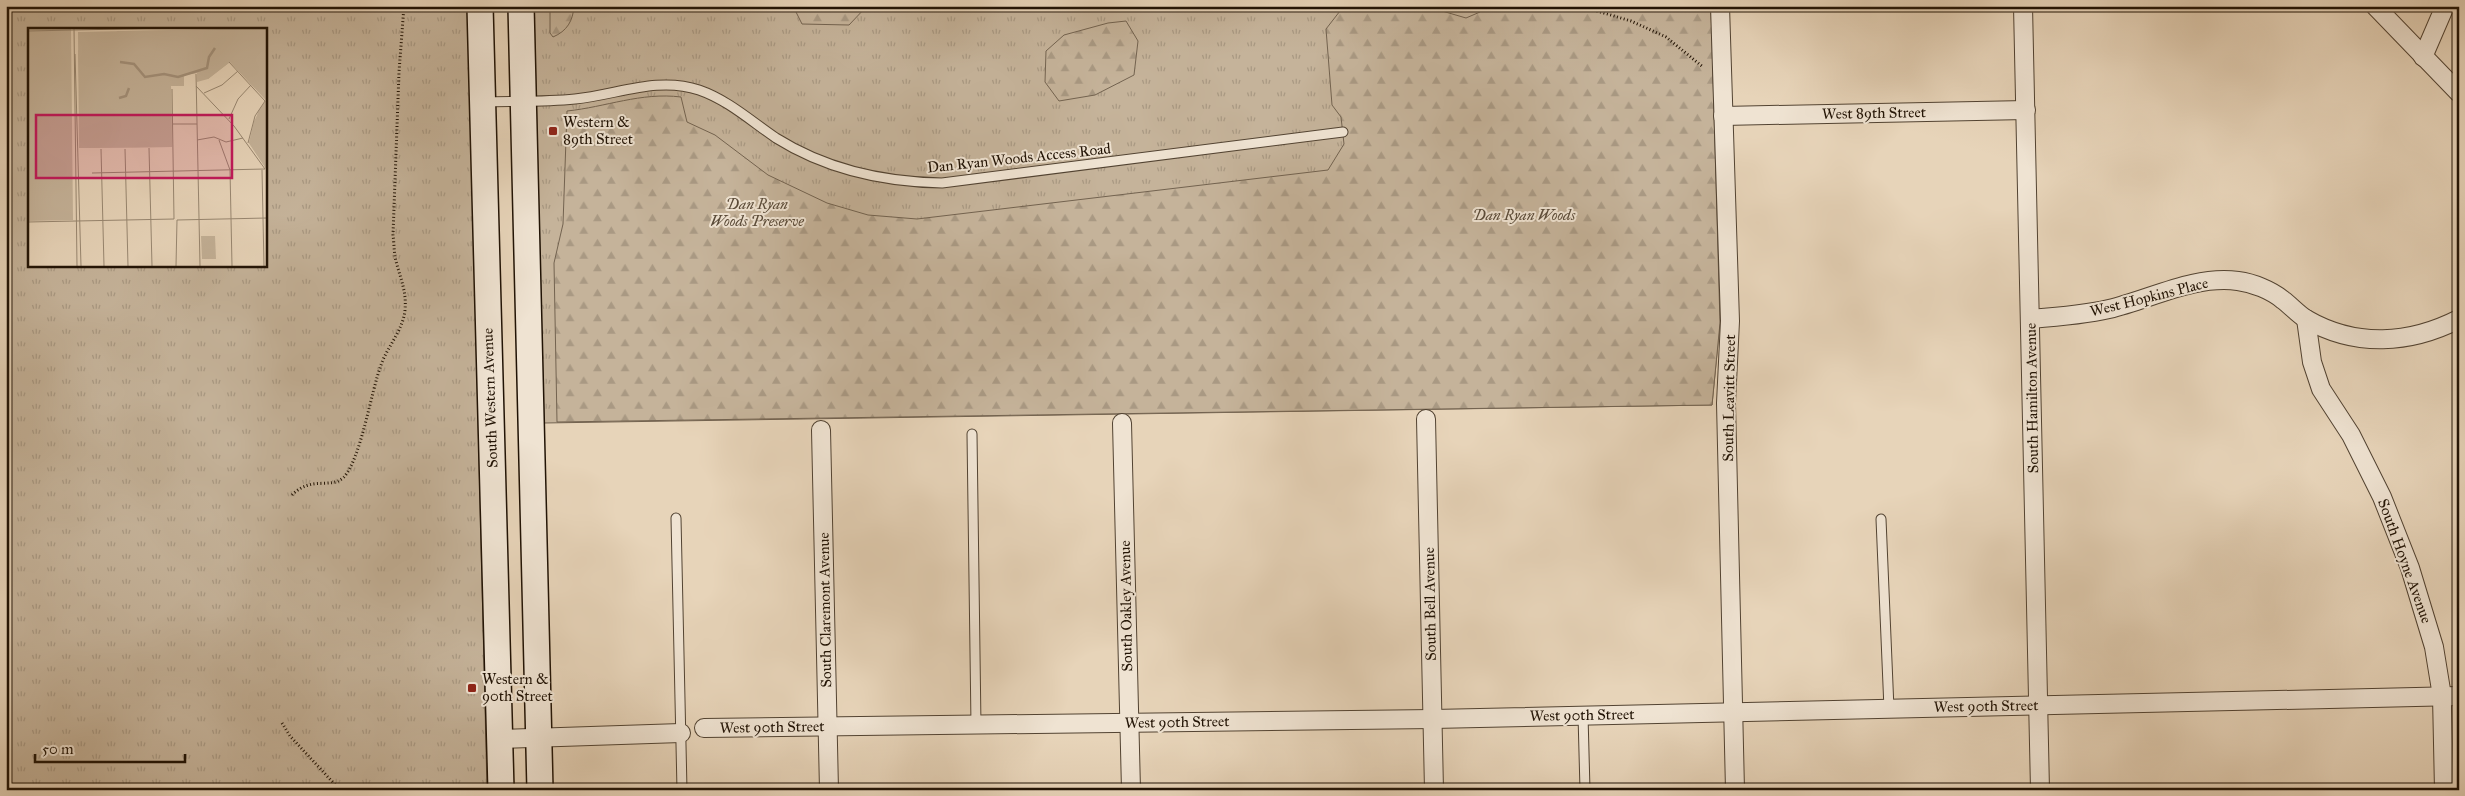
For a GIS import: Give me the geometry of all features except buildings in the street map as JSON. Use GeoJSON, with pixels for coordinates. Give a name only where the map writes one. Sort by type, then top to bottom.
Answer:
{"type":"FeatureCollection","features":[{"type":"Feature","properties":{"kind":"main road","name":"South Western Avenue"},"geometry":{"type":"LineString","coordinates":[[480,6],[501,790]]}},
{"type":"Feature","properties":{"kind":"main road"},"geometry":{"type":"LineString","coordinates":[[521,6],[540,790]]}},
{"type":"Feature","properties":{"kind":"street","name":"South Leavitt Street"},"geometry":{"type":"LineString","coordinates":[[1720,6],[1730,321],[1726,403],[1735,790]]}},
{"type":"Feature","properties":{"kind":"street","name":"South Hamilton Avenue"},"geometry":{"type":"LineString","coordinates":[[2023,6],[2040,790]]}},
{"type":"Feature","properties":{"kind":"street"},"geometry":{"type":"LineString","coordinates":[[2375,6],[2459,93]]}},
{"type":"Feature","properties":{"kind":"street"},"geometry":{"type":"LineString","coordinates":[[2423,57],[2445,6]]}},
{"type":"Feature","properties":{"kind":"street","name":"West 89th Street"},"geometry":{"type":"LineString","coordinates":[[1723,116],[2026,110]]}},
{"type":"Feature","properties":{"kind":"street","name":"West Hopkins Place"},"geometry":{"type":"LineString","coordinates":[[2030,319],[2067,316],[2109,309],[2190,284],[2214,280],[2239,281],[2258,286],[2282,298],[2306,319],[2347,336],[2394,340],[2433,332],[2459,319]]}},
{"type":"Feature","properties":{"kind":"street","name":"South Hoyne Avenue"},"geometry":{"type":"LineString","coordinates":[[2306,319],[2312,362],[2321,389],[2351,435],[2382,497],[2410,568],[2451,696],[2444,790]]}},
{"type":"Feature","properties":{"kind":"street","name":"South Bell Avenue"},"geometry":{"type":"LineString","coordinates":[[1426,419],[1434,790]]}},
{"type":"Feature","properties":{"kind":"street","name":"South Oakley Avenue"},"geometry":{"type":"LineString","coordinates":[[1122,423],[1130,790]]}},
{"type":"Feature","properties":{"kind":"street","name":"South Claremont Avenue"},"geometry":{"type":"LineString","coordinates":[[820,430],[829,790]]}},
{"type":"Feature","properties":{"kind":"street","name":"West 90th Street"},"geometry":{"type":"LineString","coordinates":[[704,728],[1433,719],[2451,696]]}},
{"type":"Feature","properties":{"kind":"street"},"geometry":{"type":"LineString","coordinates":[[500,739],[681,733]]}},
{"type":"Feature","properties":{"kind":"lane","name":"Dan Ryan Woods Access Road"},"geometry":{"type":"LineString","coordinates":[[482,102],[577,99],[660,84],[683,86],[722,100],[776,138],[810,157],[841,169],[876,178],[908,182],[951,182],[1343,132]]}},
{"type":"Feature","properties":{"kind":"lane"},"geometry":{"type":"LineString","coordinates":[[972,434],[976,725]]}},
{"type":"Feature","properties":{"kind":"lane"},"geometry":{"type":"LineString","coordinates":[[676,518],[682,790]]}},
{"type":"Feature","properties":{"kind":"lane"},"geometry":{"type":"LineString","coordinates":[[1881,519],[1888,709]]}},
{"type":"Feature","properties":{"kind":"lane"},"geometry":{"type":"LineString","coordinates":[[1583,715],[1585,790]]}},
{"type":"Feature","properties":{"kind":"path"},"geometry":{"type":"LineString","coordinates":[[292,495],[304,485],[340,481],[346,475],[352,465],[362,433],[380,366],[405,313],[406,299],[395,257],[394,235],[398,82],[404,6]]}},
{"type":"Feature","properties":{"kind":"path"},"geometry":{"type":"LineString","coordinates":[[1580,6],[1631,21],[1666,37],[1722,83]]}},
{"type":"Feature","properties":{"kind":"path"},"geometry":{"type":"LineString","coordinates":[[282,723],[290,736],[340,790]]}},
{"type":"Feature","properties":{"kind":"green space"},"geometry":{"type":"Polygon","coordinates":[[[6,6],[468,6],[487,790],[6,790],[6,6]]]}},
{"type":"Feature","properties":{"kind":"green space","name":"Dan Ryan Woods"},"geometry":{"type":"Polygon","coordinates":[[[534,6],[1711,6],[1720,323],[1712,405],[544,423],[534,6]]]}},
{"type":"Feature","properties":{"kind":"green space"},"geometry":{"type":"Polygon","coordinates":[[[550,6],[574,6],[566,29],[553,37],[550,33],[550,6]]]}},
{"type":"Feature","properties":{"kind":"green space"},"geometry":{"type":"Polygon","coordinates":[[[793,6],[867,6],[849,25],[802,24],[793,6]]]}},
{"type":"Feature","properties":{"kind":"green space","name":"Dan Ryan Woods"},"geometry":{"type":"Polygon","coordinates":[[[1356,6],[1425,6],[1466,18],[1480,12],[1481,6],[1711,6],[1720,323],[1712,405],[557,422],[554,263],[563,224],[567,111],[638,98],[681,97],[687,122],[715,135],[768,175],[827,203],[868,215],[917,219],[1328,170],[1344,144],[1341,117],[1332,105],[1326,29],[1340,11],[1356,6]]]}},
{"type":"Feature","properties":{"kind":"green space"},"geometry":{"type":"Polygon","coordinates":[[[1126,21],[1138,41],[1134,75],[1095,95],[1059,101],[1045,82],[1046,51],[1064,35],[1108,23],[1126,21]]]}},
{"type":"Feature","properties":{"kind":"place","name":"Western & 89th Street"},"geometry":{"type":"Point","coordinates":[553,131]}},
{"type":"Feature","properties":{"kind":"place","name":"Western & 90th Street"},"geometry":{"type":"Point","coordinates":[472,688]}},
{"type":"Feature","properties":{"kind":"park label","name":"Dan Ryan Woods Preserve"},"geometry":{"type":"Point","coordinates":[757,212]}}]}
